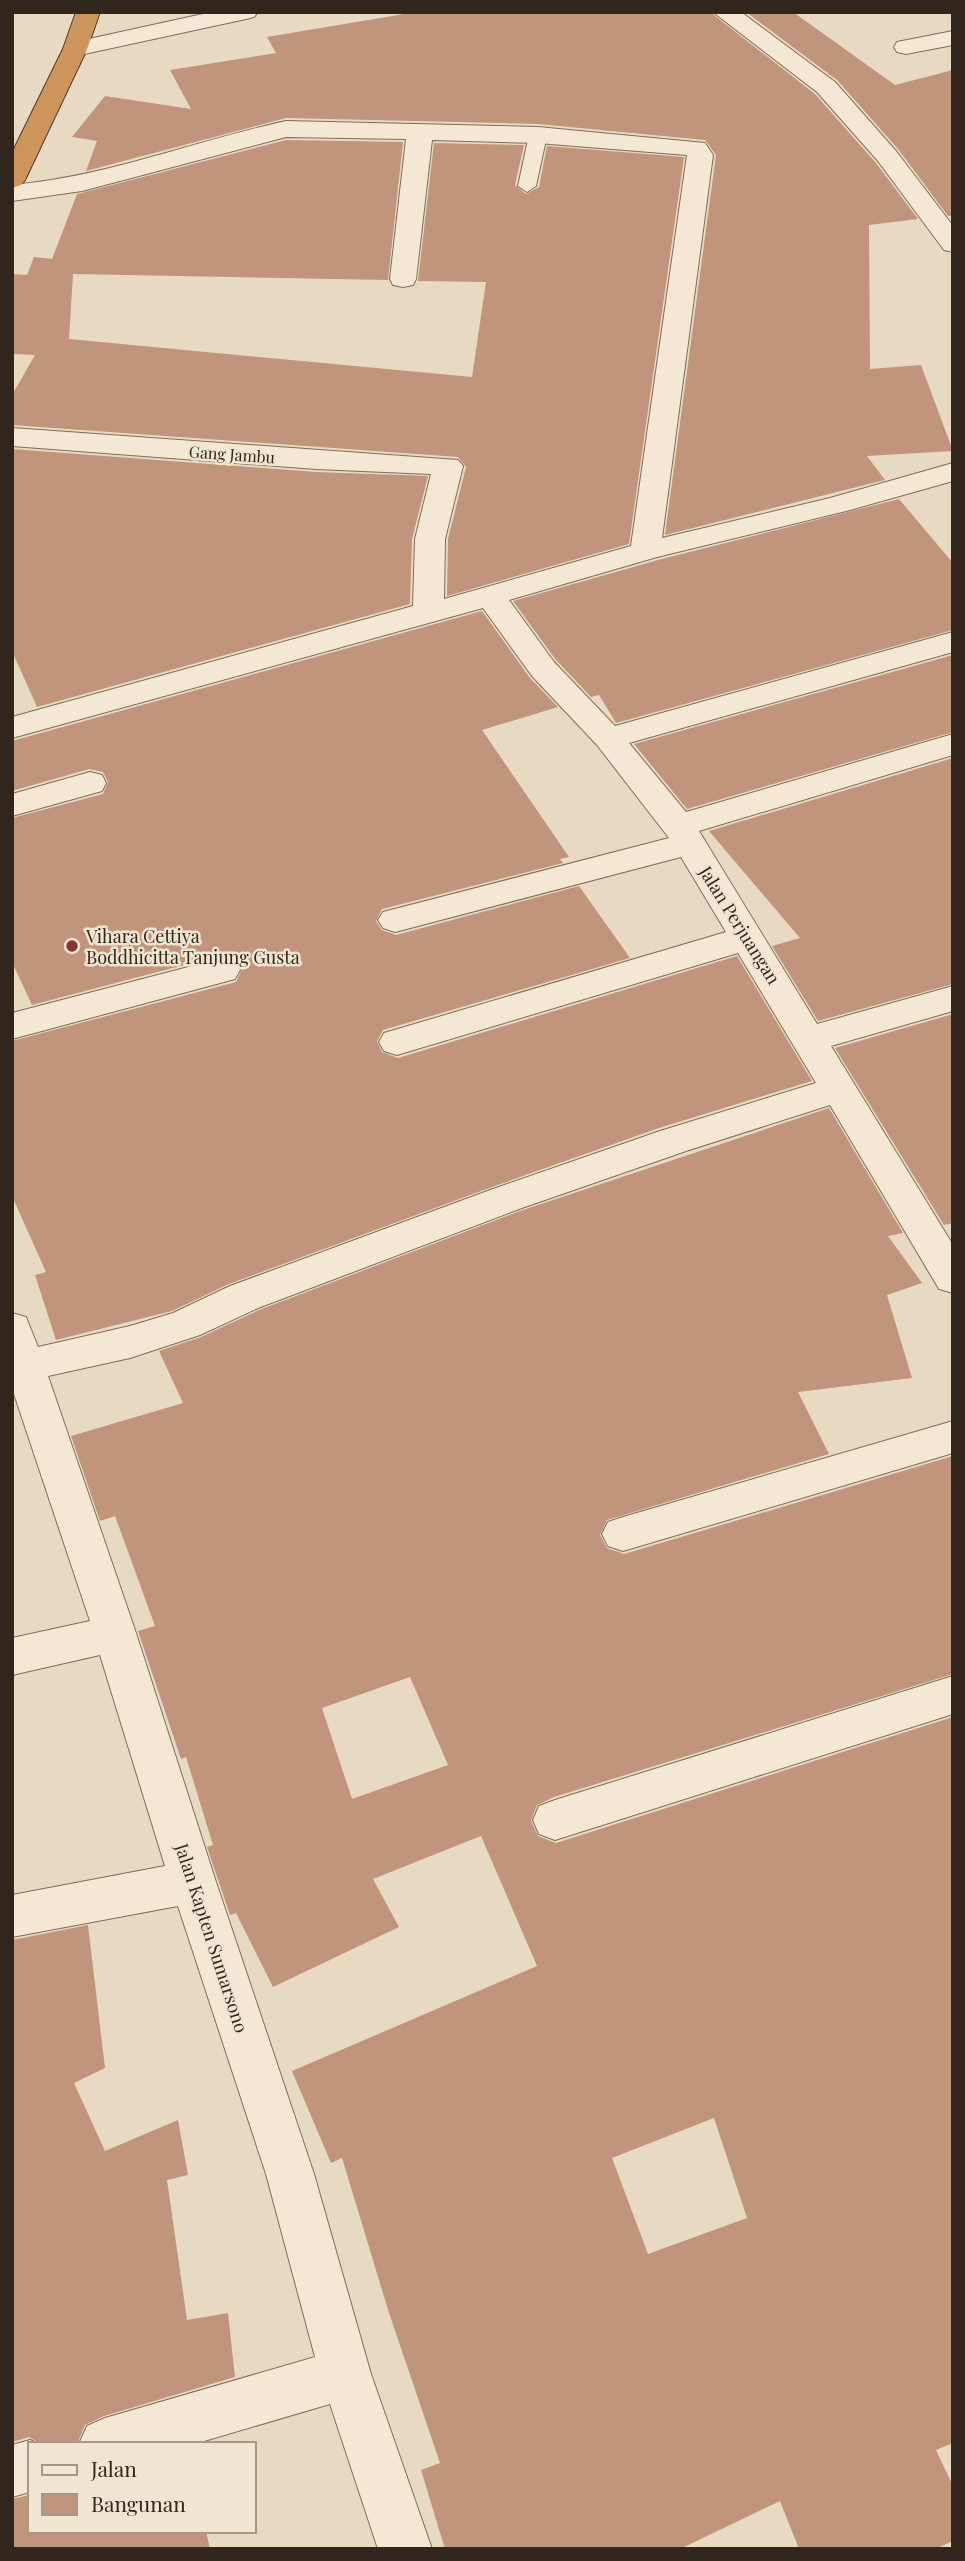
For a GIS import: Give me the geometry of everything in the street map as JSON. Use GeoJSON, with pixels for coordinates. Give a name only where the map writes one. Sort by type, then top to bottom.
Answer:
{"type":"FeatureCollection","features":[{"type":"Feature","properties":{"kind":"highway"},"geometry":{"type":"LineString","coordinates":[[12,180],[75,49],[88,12]]}},
{"type":"Feature","properties":{"kind":"street"},"geometry":{"type":"LineString","coordinates":[[75,49],[246,12]]}},
{"type":"Feature","properties":{"kind":"street"},"geometry":{"type":"LineString","coordinates":[[725,12],[825,87],[887,156],[953,244]]}},
{"type":"Feature","properties":{"kind":"street"},"geometry":{"type":"LineString","coordinates":[[906,47],[953,38]]}},
{"type":"Feature","properties":{"kind":"street"},"geometry":{"type":"LineString","coordinates":[[12,193],[80,185],[246,137],[286,129],[538,135],[686,145],[700,152],[645,551]]}},
{"type":"Feature","properties":{"kind":"street"},"geometry":{"type":"LineString","coordinates":[[403,279],[420,131]]}},
{"type":"Feature","properties":{"kind":"street","name":"Gang Jambu"},"geometry":{"type":"LineString","coordinates":[[12,437],[316,460],[448,466],[430,538],[428,612]]}},
{"type":"Feature","properties":{"kind":"street"},"geometry":{"type":"LineString","coordinates":[[12,728],[428,612],[492,598],[645,551],[908,487],[953,472]]}},
{"type":"Feature","properties":{"kind":"street","name":"Jalan Perjuangan"},"geometry":{"type":"LineString","coordinates":[[492,598],[542,669],[608,738],[684,835],[953,1278]]}},
{"type":"Feature","properties":{"kind":"street"},"geometry":{"type":"LineString","coordinates":[[608,738],[953,642]]}},
{"type":"Feature","properties":{"kind":"street"},"geometry":{"type":"LineString","coordinates":[[395,920],[684,835],[953,744]]}},
{"type":"Feature","properties":{"kind":"street"},"geometry":{"type":"LineString","coordinates":[[12,805],[90,783]]}},
{"type":"Feature","properties":{"kind":"street"},"geometry":{"type":"LineString","coordinates":[[397,1042],[747,938]]}},
{"type":"Feature","properties":{"kind":"street"},"geometry":{"type":"LineString","coordinates":[[12,1026],[223,970]]}},
{"type":"Feature","properties":{"kind":"street"},"geometry":{"type":"LineString","coordinates":[[810,1039],[953,998]]}},
{"type":"Feature","properties":{"kind":"street"},"geometry":{"type":"LineString","coordinates":[[19,1347],[130,1342],[176,1328],[244,1297],[506,1199],[673,1140],[839,1089]]}},
{"type":"Feature","properties":{"kind":"street","name":"Jalan Kapten Sumarsono"},"geometry":{"type":"LineString","coordinates":[[19,1347],[115,1633],[193,1882],[290,2174],[345,2374],[405,2549]]}},
{"type":"Feature","properties":{"kind":"street"},"geometry":{"type":"LineString","coordinates":[[623,1534],[953,1437]]}},
{"type":"Feature","properties":{"kind":"street"},"geometry":{"type":"LineString","coordinates":[[12,1657],[115,1633]]}},
{"type":"Feature","properties":{"kind":"street"},"geometry":{"type":"LineString","coordinates":[[555,1820],[953,1695]]}},
{"type":"Feature","properties":{"kind":"street"},"geometry":{"type":"LineString","coordinates":[[12,1916],[193,1882]]}},
{"type":"Feature","properties":{"kind":"street"},"geometry":{"type":"LineString","coordinates":[[112,2442],[345,2374]]}},
{"type":"Feature","properties":{"kind":"lane"},"geometry":{"type":"LineString","coordinates":[[527,186],[538,135]]}},
{"type":"Feature","properties":{"kind":"building"},"geometry":{"type":"Polygon","coordinates":[[[416,12],[710,12],[815,94],[876,163],[918,219],[869,225],[870,369],[921,365],[953,451],[867,456],[885,480],[665,535],[716,155],[705,140],[538,124],[286,118],[86,171],[97,141],[72,137],[105,96],[191,109],[170,70],[276,53],[267,37],[416,12]]]}},
{"type":"Feature","properties":{"kind":"building"},"geometry":{"type":"Polygon","coordinates":[[[746,12],[793,12],[895,85],[953,70],[953,215],[948,216],[898,149],[837,80],[746,12]]]}},
{"type":"Feature","properties":{"kind":"building"},"geometry":{"type":"Polygon","coordinates":[[[286,140],[403,142],[388,280],[73,274],[69,339],[472,377],[486,282],[418,281],[434,143],[524,145],[515,185],[526,194],[539,187],[547,146],[684,157],[629,544],[447,596],[448,539],[466,467],[458,457],[12,425],[12,395],[35,355],[12,354],[12,274],[27,275],[34,257],[52,259],[77,194],[286,140]]]}},
{"type":"Feature","properties":{"kind":"building"},"geometry":{"type":"Polygon","coordinates":[[[12,449],[316,472],[428,476],[412,539],[410,604],[37,707],[12,651],[12,449]]]}},
{"type":"Feature","properties":{"kind":"building"},"geometry":{"type":"Polygon","coordinates":[[[899,499],[953,563],[953,630],[616,723],[599,695],[591,697],[556,660],[513,601],[658,560],[899,499]]]}},
{"type":"Feature","properties":{"kind":"building"},"geometry":{"type":"Polygon","coordinates":[[[482,611],[530,678],[558,707],[482,730],[569,857],[560,859],[563,863],[382,909],[376,921],[382,930],[396,935],[579,886],[630,958],[383,1030],[377,1041],[382,1052],[398,1058],[737,956],[812,1081],[659,1128],[492,1187],[229,1284],[172,1311],[56,1340],[35,1275],[46,1272],[12,1196],[12,1041],[236,982],[242,969],[236,958],[222,955],[32,1005],[12,962],[12,818],[103,794],[108,782],[103,772],[89,769],[12,791],[12,741],[482,611]]]}},
{"type":"Feature","properties":{"kind":"building"},"geometry":{"type":"Polygon","coordinates":[[[953,655],[953,732],[687,809],[634,744],[953,655]]]}},
{"type":"Feature","properties":{"kind":"building"},"geometry":{"type":"Polygon","coordinates":[[[953,758],[953,984],[818,1021],[772,946],[800,938],[709,831],[953,758]]]}},
{"type":"Feature","properties":{"kind":"building"},"geometry":{"type":"Polygon","coordinates":[[[953,1014],[953,1223],[944,1225],[835,1048],[953,1014]]]}},
{"type":"Feature","properties":{"kind":"building"},"geometry":{"type":"Polygon","coordinates":[[[829,1108],[903,1233],[888,1236],[922,1283],[887,1295],[912,1378],[798,1392],[829,1454],[607,1520],[600,1535],[607,1548],[624,1554],[953,1456],[953,1674],[554,1797],[537,1805],[531,1821],[538,1836],[556,1843],[953,1717],[953,2443],[936,2450],[953,2486],[953,2541],[935,2549],[799,2549],[780,2501],[680,2549],[445,2549],[421,2470],[440,2463],[389,2313],[342,2158],[331,2163],[292,2071],[537,1966],[481,1836],[373,1879],[399,1927],[273,1987],[236,1913],[230,1915],[207,1847],[213,1845],[186,1757],[181,1759],[138,1631],[155,1626],[115,1516],[100,1521],[71,1436],[183,1403],[159,1351],[201,1337],[259,1310],[520,1211],[829,1108]],[[410,1677],[322,1708],[352,1799],[448,1765],[410,1677]],[[714,2118],[612,2158],[648,2254],[747,2218],[714,2118]]]}},
{"type":"Feature","properties":{"kind":"building"},"geometry":{"type":"Polygon","coordinates":[[[88,1925],[105,2068],[74,2083],[105,2151],[178,2120],[188,2175],[167,2180],[187,2320],[228,2313],[235,2377],[104,2416],[85,2425],[78,2442],[38,2442],[29,2437],[12,2442],[12,1940],[88,1925]]]}},
{"type":"Feature","properties":{"kind":"building"},"geometry":{"type":"Polygon","coordinates":[[[28,2495],[28,2533],[206,2533],[210,2549],[12,2549],[12,2499],[28,2495]]]}},
{"type":"Feature","properties":{"kind":"place","name":"Vihara Cettiya Boddhicitta Tanjung Gusta"},"geometry":{"type":"Point","coordinates":[72,946]}}]}
